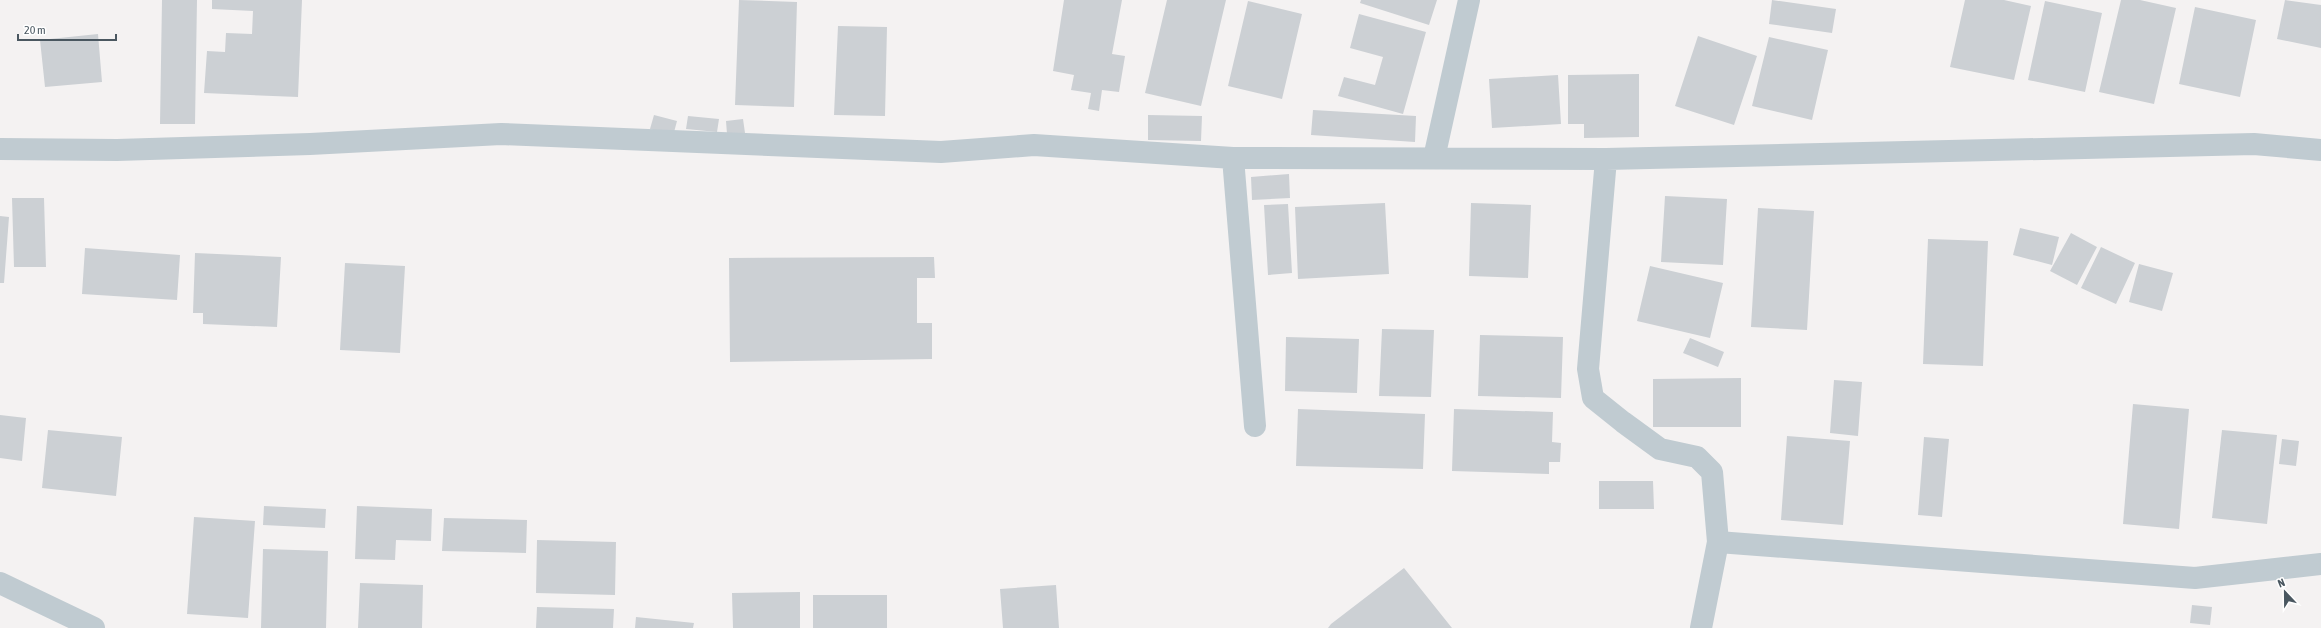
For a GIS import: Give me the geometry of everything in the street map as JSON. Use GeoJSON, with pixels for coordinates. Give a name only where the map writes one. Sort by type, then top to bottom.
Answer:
{"type":"FeatureCollection","features":[{"type":"Feature","properties":{"kind":"street"},"geometry":{"type":"LineString","coordinates":[[1434,158],[1469,0]]}},
{"type":"Feature","properties":{"kind":"street"},"geometry":{"type":"LineString","coordinates":[[0,149],[117,150],[501,134],[941,152],[1034,145],[1233,158],[1606,159],[2238,145],[2321,150]]}},
{"type":"Feature","properties":{"kind":"street"},"geometry":{"type":"LineString","coordinates":[[1233,158],[1255,426]]}},
{"type":"Feature","properties":{"kind":"street"},"geometry":{"type":"LineString","coordinates":[[1606,159],[1588,369],[1593,398],[1660,449],[1697,457],[1712,472],[1718,542],[1701,628]]}},
{"type":"Feature","properties":{"kind":"street"},"geometry":{"type":"LineString","coordinates":[[1718,542],[2195,578],[2321,564]]}},
{"type":"Feature","properties":{"kind":"street"},"geometry":{"type":"LineString","coordinates":[[0,583],[94,628]]}},
{"type":"Feature","properties":{"kind":"building"},"geometry":{"type":"Polygon","coordinates":[[[162,0],[197,0],[195,124],[160,124],[162,0]]]}},
{"type":"Feature","properties":{"kind":"building"},"geometry":{"type":"Polygon","coordinates":[[[212,0],[302,0],[298,97],[204,93],[207,51],[225,52],[226,33],[252,34],[253,11],[212,9],[212,0]]]}},
{"type":"Feature","properties":{"kind":"building"},"geometry":{"type":"Polygon","coordinates":[[[739,0],[797,2],[794,107],[735,105],[739,0]]]}},
{"type":"Feature","properties":{"kind":"building"},"geometry":{"type":"Polygon","coordinates":[[[1064,0],[1122,0],[1112,54],[1125,56],[1119,92],[1102,90],[1099,111],[1088,109],[1091,93],[1071,90],[1074,75],[1053,71],[1064,0]]]}},
{"type":"Feature","properties":{"kind":"building"},"geometry":{"type":"Polygon","coordinates":[[[1167,0],[1226,0],[1201,106],[1145,93],[1167,0]]]}},
{"type":"Feature","properties":{"kind":"building"},"geometry":{"type":"Polygon","coordinates":[[[1361,0],[1437,0],[1429,25],[1360,3],[1361,0]]]}},
{"type":"Feature","properties":{"kind":"building"},"geometry":{"type":"Polygon","coordinates":[[[1772,0],[1836,9],[1832,33],[1769,24],[1772,0]]]}},
{"type":"Feature","properties":{"kind":"building"},"geometry":{"type":"Polygon","coordinates":[[[1965,0],[2004,0],[2031,6],[2014,80],[1950,67],[1965,0]]]}},
{"type":"Feature","properties":{"kind":"building"},"geometry":{"type":"Polygon","coordinates":[[[2121,0],[2140,0],[2176,8],[2154,104],[2099,92],[2121,0]]]}},
{"type":"Feature","properties":{"kind":"building"},"geometry":{"type":"Polygon","coordinates":[[[2285,0],[2321,5],[2321,48],[2277,39],[2285,0]]]}},
{"type":"Feature","properties":{"kind":"building"},"geometry":{"type":"Polygon","coordinates":[[[1248,1],[1302,14],[1282,99],[1228,86],[1248,1]]]}},
{"type":"Feature","properties":{"kind":"building"},"geometry":{"type":"Polygon","coordinates":[[[2045,1],[2102,13],[2085,92],[2028,80],[2045,1]]]}},
{"type":"Feature","properties":{"kind":"building"},"geometry":{"type":"Polygon","coordinates":[[[2195,7],[2256,20],[2240,97],[2179,84],[2195,7]]]}},
{"type":"Feature","properties":{"kind":"building"},"geometry":{"type":"Polygon","coordinates":[[[1359,14],[1426,32],[1403,114],[1338,96],[1344,77],[1375,85],[1383,57],[1350,48],[1359,14]]]}},
{"type":"Feature","properties":{"kind":"building"},"geometry":{"type":"Polygon","coordinates":[[[838,26],[887,27],[885,116],[834,115],[838,26]]]}},
{"type":"Feature","properties":{"kind":"building"},"geometry":{"type":"Polygon","coordinates":[[[98,34],[102,82],[45,87],[40,40],[98,34]]]}},
{"type":"Feature","properties":{"kind":"building"},"geometry":{"type":"Polygon","coordinates":[[[1698,36],[1757,56],[1734,125],[1675,106],[1698,36]]]}},
{"type":"Feature","properties":{"kind":"building"},"geometry":{"type":"Polygon","coordinates":[[[1769,37],[1828,50],[1812,120],[1752,106],[1769,37]]]}},
{"type":"Feature","properties":{"kind":"building"},"geometry":{"type":"Polygon","coordinates":[[[1639,74],[1639,137],[1584,138],[1584,124],[1568,124],[1568,75],[1639,74]]]}},
{"type":"Feature","properties":{"kind":"building"},"geometry":{"type":"Polygon","coordinates":[[[1558,75],[1561,124],[1492,128],[1489,79],[1558,75]]]}},
{"type":"Feature","properties":{"kind":"building"},"geometry":{"type":"Polygon","coordinates":[[[1313,110],[1416,116],[1415,142],[1311,135],[1313,110]]]}},
{"type":"Feature","properties":{"kind":"building"},"geometry":{"type":"Polygon","coordinates":[[[654,115],[677,121],[673,136],[650,129],[654,115]]]}},
{"type":"Feature","properties":{"kind":"building"},"geometry":{"type":"Polygon","coordinates":[[[1148,115],[1202,116],[1201,141],[1148,140],[1148,115]]]}},
{"type":"Feature","properties":{"kind":"building"},"geometry":{"type":"Polygon","coordinates":[[[688,116],[719,119],[717,132],[686,129],[688,116]]]}},
{"type":"Feature","properties":{"kind":"building"},"geometry":{"type":"Polygon","coordinates":[[[743,119],[745,133],[727,134],[726,121],[743,119]]]}},
{"type":"Feature","properties":{"kind":"building"},"geometry":{"type":"Polygon","coordinates":[[[1289,174],[1290,198],[1252,200],[1251,177],[1289,174]]]}},
{"type":"Feature","properties":{"kind":"building"},"geometry":{"type":"Polygon","coordinates":[[[1665,196],[1727,199],[1723,265],[1661,262],[1665,196]]]}},
{"type":"Feature","properties":{"kind":"building"},"geometry":{"type":"Polygon","coordinates":[[[12,198],[44,198],[46,267],[14,267],[12,198]]]}},
{"type":"Feature","properties":{"kind":"building"},"geometry":{"type":"Polygon","coordinates":[[[1385,203],[1389,274],[1298,279],[1295,207],[1385,203]]]}},
{"type":"Feature","properties":{"kind":"building"},"geometry":{"type":"Polygon","coordinates":[[[1471,203],[1531,205],[1528,278],[1469,276],[1471,203]]]}},
{"type":"Feature","properties":{"kind":"building"},"geometry":{"type":"Polygon","coordinates":[[[1288,204],[1292,273],[1268,275],[1264,205],[1288,204]]]}},
{"type":"Feature","properties":{"kind":"building"},"geometry":{"type":"Polygon","coordinates":[[[1758,208],[1814,211],[1807,330],[1751,327],[1758,208]]]}},
{"type":"Feature","properties":{"kind":"building"},"geometry":{"type":"Polygon","coordinates":[[[0,216],[9,217],[4,283],[0,283],[0,216]]]}},
{"type":"Feature","properties":{"kind":"building"},"geometry":{"type":"Polygon","coordinates":[[[2020,228],[2059,237],[2052,265],[2013,255],[2020,228]]]}},
{"type":"Feature","properties":{"kind":"building"},"geometry":{"type":"Polygon","coordinates":[[[2071,233],[2097,247],[2077,285],[2050,271],[2071,233]]]}},
{"type":"Feature","properties":{"kind":"building"},"geometry":{"type":"Polygon","coordinates":[[[1928,239],[1988,241],[1983,366],[1923,364],[1928,239]]]}},
{"type":"Feature","properties":{"kind":"building"},"geometry":{"type":"Polygon","coordinates":[[[2101,247],[2135,263],[2116,304],[2081,288],[2101,247]]]}},
{"type":"Feature","properties":{"kind":"building"},"geometry":{"type":"Polygon","coordinates":[[[85,248],[180,255],[177,300],[82,294],[85,248]]]}},
{"type":"Feature","properties":{"kind":"building"},"geometry":{"type":"Polygon","coordinates":[[[195,253],[281,257],[277,327],[203,324],[203,313],[193,313],[195,253]]]}},
{"type":"Feature","properties":{"kind":"building"},"geometry":{"type":"Polygon","coordinates":[[[934,257],[935,278],[917,278],[917,323],[932,323],[932,359],[730,362],[729,258],[934,257]]]}},
{"type":"Feature","properties":{"kind":"building"},"geometry":{"type":"Polygon","coordinates":[[[345,263],[405,266],[400,353],[340,350],[345,263]]]}},
{"type":"Feature","properties":{"kind":"building"},"geometry":{"type":"Polygon","coordinates":[[[2139,264],[2173,273],[2162,311],[2129,302],[2139,264]]]}},
{"type":"Feature","properties":{"kind":"building"},"geometry":{"type":"Polygon","coordinates":[[[1650,266],[1723,283],[1710,338],[1637,321],[1650,266]]]}},
{"type":"Feature","properties":{"kind":"building"},"geometry":{"type":"Polygon","coordinates":[[[1382,329],[1434,330],[1431,397],[1379,396],[1382,329]]]}},
{"type":"Feature","properties":{"kind":"building"},"geometry":{"type":"Polygon","coordinates":[[[1480,335],[1563,337],[1561,398],[1478,396],[1480,335]]]}},
{"type":"Feature","properties":{"kind":"building"},"geometry":{"type":"Polygon","coordinates":[[[1286,337],[1359,339],[1357,393],[1285,391],[1286,337]]]}},
{"type":"Feature","properties":{"kind":"building"},"geometry":{"type":"Polygon","coordinates":[[[1690,338],[1724,352],[1718,367],[1683,353],[1690,338]]]}},
{"type":"Feature","properties":{"kind":"building"},"geometry":{"type":"Polygon","coordinates":[[[1741,378],[1741,427],[1653,427],[1653,379],[1741,378]]]}},
{"type":"Feature","properties":{"kind":"building"},"geometry":{"type":"Polygon","coordinates":[[[1834,380],[1862,382],[1858,436],[1830,433],[1834,380]]]}},
{"type":"Feature","properties":{"kind":"building"},"geometry":{"type":"Polygon","coordinates":[[[2133,404],[2189,409],[2179,529],[2123,524],[2133,404]]]}},
{"type":"Feature","properties":{"kind":"building"},"geometry":{"type":"Polygon","coordinates":[[[1298,409],[1425,414],[1423,469],[1296,466],[1298,409]]]}},
{"type":"Feature","properties":{"kind":"building"},"geometry":{"type":"Polygon","coordinates":[[[1454,409],[1553,412],[1552,442],[1561,443],[1560,462],[1549,462],[1549,474],[1452,471],[1454,409]]]}},
{"type":"Feature","properties":{"kind":"building"},"geometry":{"type":"Polygon","coordinates":[[[0,415],[26,418],[22,461],[0,458],[0,415]]]}},
{"type":"Feature","properties":{"kind":"building"},"geometry":{"type":"Polygon","coordinates":[[[48,430],[122,437],[116,496],[42,488],[48,430]]]}},
{"type":"Feature","properties":{"kind":"building"},"geometry":{"type":"Polygon","coordinates":[[[2222,430],[2277,435],[2267,524],[2212,518],[2222,430]]]}},
{"type":"Feature","properties":{"kind":"building"},"geometry":{"type":"Polygon","coordinates":[[[1787,436],[1850,441],[1843,525],[1781,520],[1787,436]]]}},
{"type":"Feature","properties":{"kind":"building"},"geometry":{"type":"Polygon","coordinates":[[[1924,437],[1949,439],[1942,517],[1918,515],[1924,437]]]}},
{"type":"Feature","properties":{"kind":"building"},"geometry":{"type":"Polygon","coordinates":[[[2282,439],[2299,441],[2296,466],[2279,464],[2282,439]]]}},
{"type":"Feature","properties":{"kind":"building"},"geometry":{"type":"Polygon","coordinates":[[[1599,481],[1653,481],[1654,509],[1599,509],[1599,481]]]}},
{"type":"Feature","properties":{"kind":"building"},"geometry":{"type":"Polygon","coordinates":[[[264,506],[326,509],[325,528],[263,525],[264,506]]]}},
{"type":"Feature","properties":{"kind":"building"},"geometry":{"type":"Polygon","coordinates":[[[357,506],[432,509],[431,541],[396,540],[395,560],[355,559],[357,506]]]}},
{"type":"Feature","properties":{"kind":"building"},"geometry":{"type":"Polygon","coordinates":[[[194,517],[255,521],[248,618],[187,614],[194,517]]]}},
{"type":"Feature","properties":{"kind":"building"},"geometry":{"type":"Polygon","coordinates":[[[444,518],[527,520],[526,553],[442,551],[444,518]]]}},
{"type":"Feature","properties":{"kind":"building"},"geometry":{"type":"Polygon","coordinates":[[[537,540],[616,542],[615,595],[536,593],[537,540]]]}},
{"type":"Feature","properties":{"kind":"building"},"geometry":{"type":"Polygon","coordinates":[[[263,549],[328,551],[326,628],[261,628],[263,549]]]}},
{"type":"Feature","properties":{"kind":"building"},"geometry":{"type":"Polygon","coordinates":[[[1404,568],[1452,628],[1328,628],[1331,624],[1404,568]]]}},
{"type":"Feature","properties":{"kind":"building"},"geometry":{"type":"Polygon","coordinates":[[[360,583],[423,585],[422,628],[358,628],[360,583]]]}},
{"type":"Feature","properties":{"kind":"building"},"geometry":{"type":"Polygon","coordinates":[[[1056,585],[1059,628],[1003,628],[1000,589],[1056,585]]]}},
{"type":"Feature","properties":{"kind":"building"},"geometry":{"type":"Polygon","coordinates":[[[800,592],[800,628],[733,628],[732,593],[800,592]]]}},
{"type":"Feature","properties":{"kind":"building"},"geometry":{"type":"Polygon","coordinates":[[[813,595],[887,595],[887,628],[813,628],[813,595]]]}},
{"type":"Feature","properties":{"kind":"building"},"geometry":{"type":"Polygon","coordinates":[[[2192,605],[2212,607],[2210,625],[2190,623],[2192,605]]]}},
{"type":"Feature","properties":{"kind":"building"},"geometry":{"type":"Polygon","coordinates":[[[537,607],[614,609],[613,628],[536,628],[537,607]]]}},
{"type":"Feature","properties":{"kind":"building"},"geometry":{"type":"Polygon","coordinates":[[[636,617],[694,623],[693,628],[635,628],[636,617]]]}}]}
